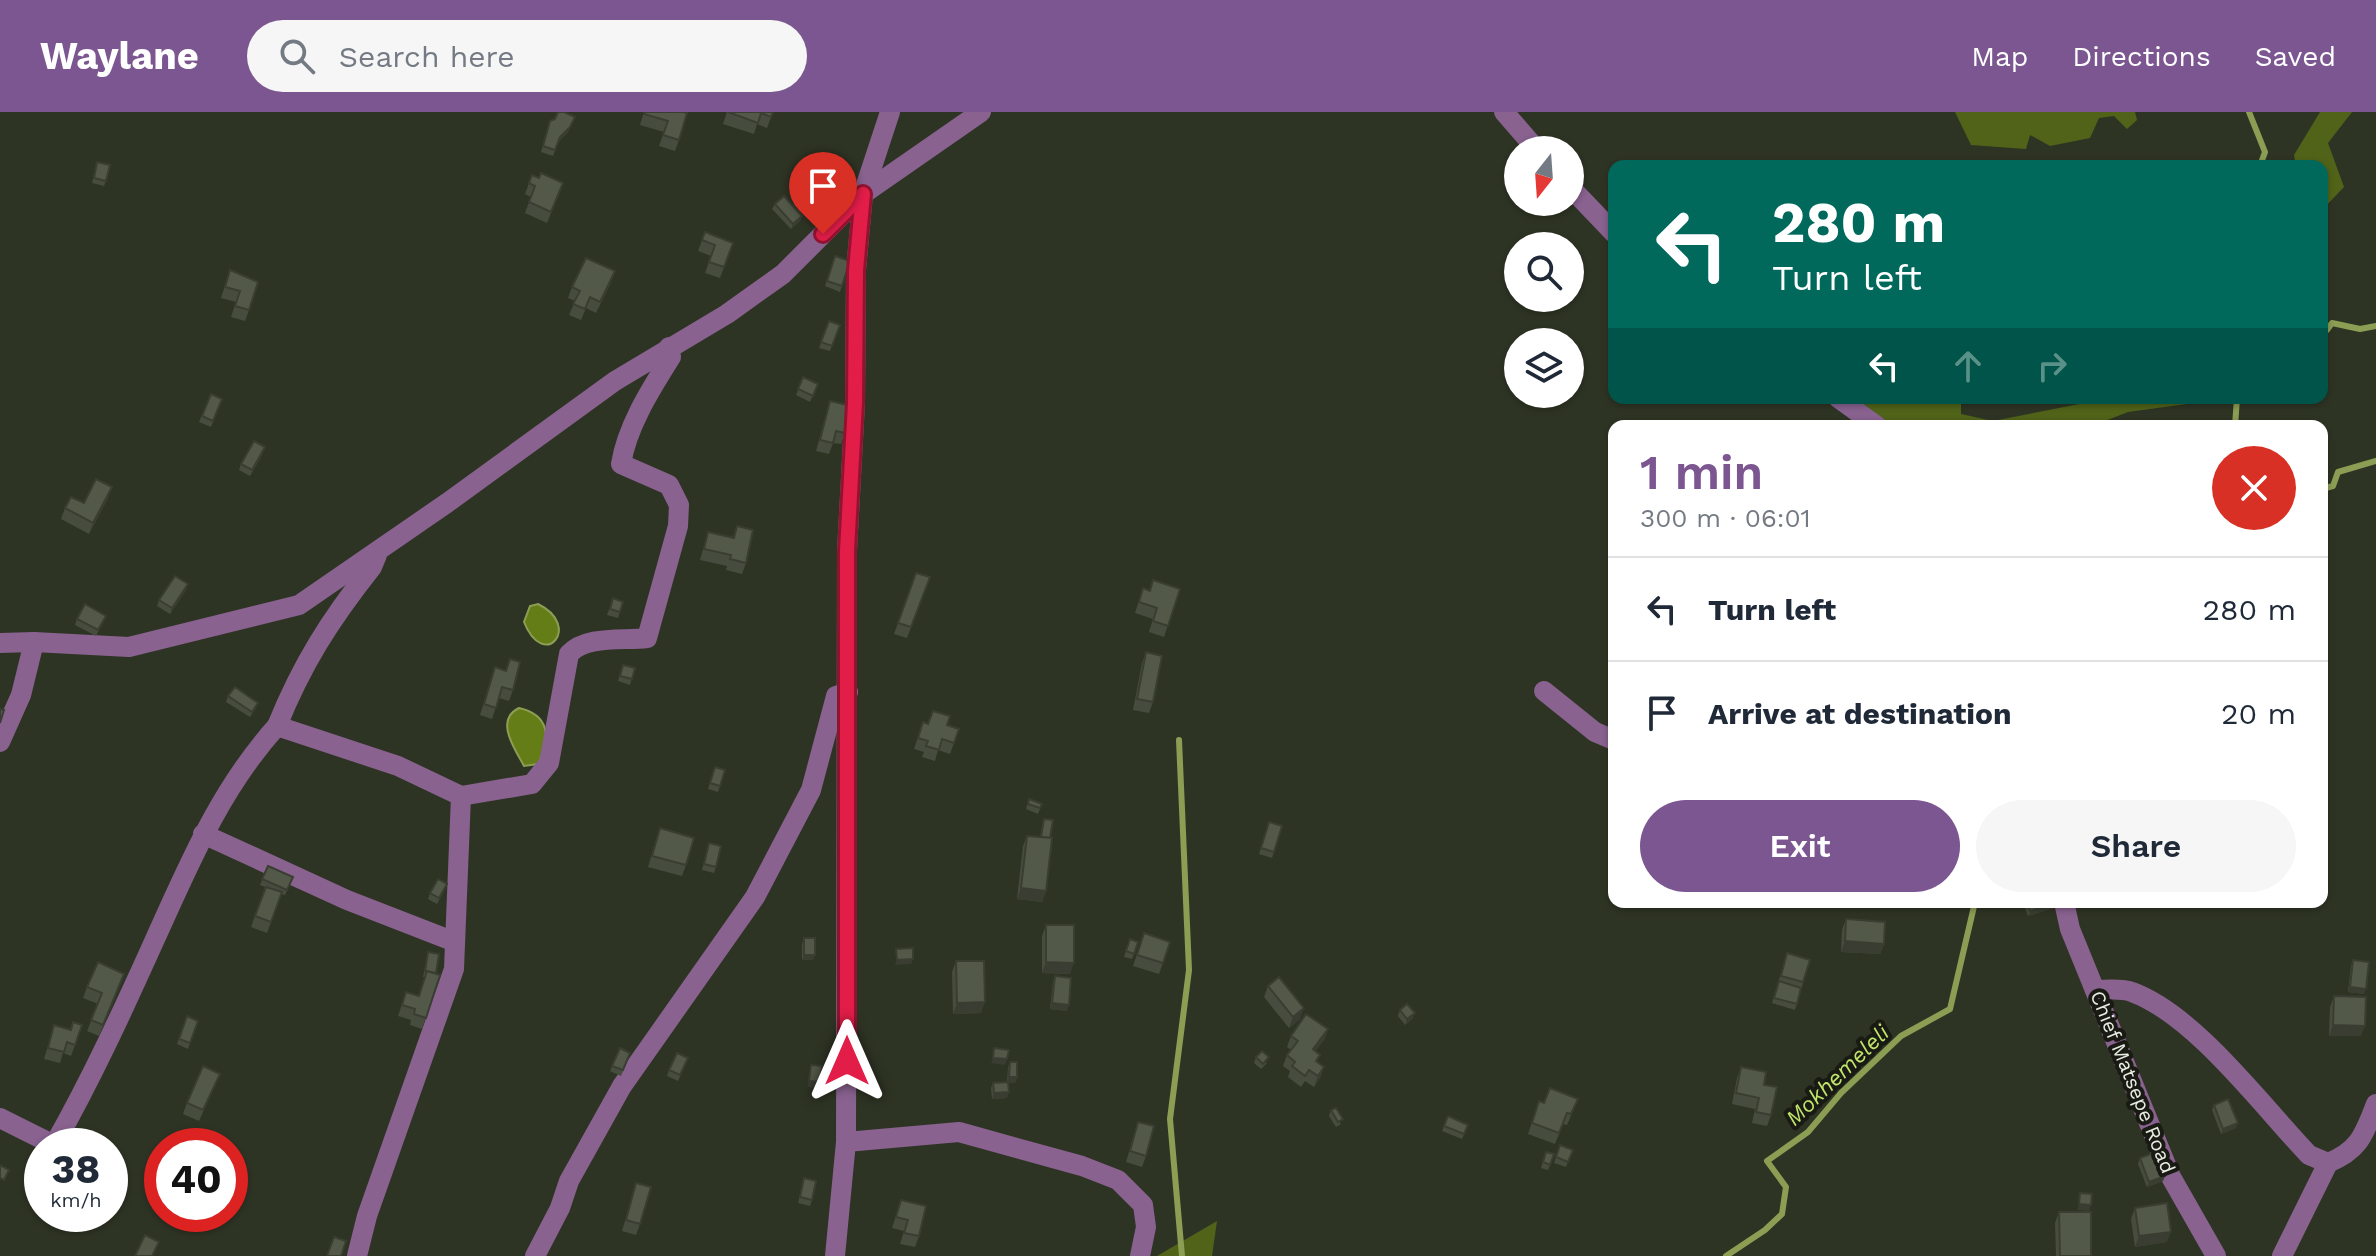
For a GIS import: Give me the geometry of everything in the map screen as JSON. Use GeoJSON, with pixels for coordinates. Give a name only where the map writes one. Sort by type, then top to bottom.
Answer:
{"type":"FeatureCollection","features":[{"type":"Feature","properties":{"kind":"street"},"geometry":{"type":"LineString","coordinates":[[835,1256],[846,1142],[847,551],[855,403],[856,270],[863,194],[890,112]]}},
{"type":"Feature","properties":{"kind":"street"},"geometry":{"type":"LineString","coordinates":[[0,643],[129,647],[299,605],[615,381],[727,314],[783,274],[863,194],[981,112]]}},
{"type":"Feature","properties":{"kind":"street"},"geometry":{"type":"LineString","coordinates":[[1504,112],[1525,136]]}},
{"type":"Feature","properties":{"kind":"street"},"geometry":{"type":"LineString","coordinates":[[1584,202],[1608,227]]}},
{"type":"Feature","properties":{"kind":"street"},"geometry":{"type":"LineString","coordinates":[[277,726],[398,766],[461,796],[532,784],[549,763],[569,654],[575,647],[587,642],[647,638],[678,526],[679,505],[669,485],[621,464],[624,448],[636,421],[671,357],[669,347]]}},
{"type":"Feature","properties":{"kind":"street"},"geometry":{"type":"LineString","coordinates":[[1846,404],[1869,420]]}},
{"type":"Feature","properties":{"kind":"street"},"geometry":{"type":"LineString","coordinates":[[0,1118],[54,1145],[98,1066],[203,834],[251,755],[277,726],[295,682],[321,636],[372,567],[379,549]]}},
{"type":"Feature","properties":{"kind":"street"},"geometry":{"type":"LineString","coordinates":[[0,742],[21,695],[34,642]]}},
{"type":"Feature","properties":{"kind":"street"},"geometry":{"type":"LineString","coordinates":[[1544,691],[1595,732],[1608,737]]}},
{"type":"Feature","properties":{"kind":"street"},"geometry":{"type":"LineString","coordinates":[[535,1256],[560,1208],[569,1181],[622,1086],[755,897],[811,790],[836,696],[848,692]]}},
{"type":"Feature","properties":{"kind":"street"},"geometry":{"type":"LineString","coordinates":[[357,1256],[367,1216],[454,969],[461,796]]}},
{"type":"Feature","properties":{"kind":"street"},"geometry":{"type":"LineString","coordinates":[[203,834],[347,900],[455,942]]}},
{"type":"Feature","properties":{"kind":"street","name":"Chief Matsepe Road"},"geometry":{"type":"LineString","coordinates":[[2065,908],[2070,929],[2171,1177],[2216,1256]]}},
{"type":"Feature","properties":{"kind":"street"},"geometry":{"type":"LineString","coordinates":[[2095,990],[2129,990],[2164,1008],[2221,1058],[2309,1155],[2328,1163]]}},
{"type":"Feature","properties":{"kind":"street"},"geometry":{"type":"LineString","coordinates":[[2282,1256],[2328,1163],[2350,1154],[2367,1128],[2376,1104]]}},
{"type":"Feature","properties":{"kind":"street"},"geometry":{"type":"LineString","coordinates":[[846,1142],[959,1132],[1082,1166],[1118,1180],[1143,1205],[1146,1227],[1140,1256]]}},
{"type":"Feature","properties":{"kind":"shaded area"},"geometry":{"type":"Polygon","coordinates":[[[1955,112],[2135,112],[2137,120],[2127,129],[2114,116],[2099,118],[2090,138],[2050,146],[2030,135],[2026,149],[1971,145],[1955,112]]]}},
{"type":"Feature","properties":{"kind":"shaded area"},"geometry":{"type":"Polygon","coordinates":[[[2320,112],[2352,112],[2328,143],[2344,187],[2328,204],[2328,160],[2295,160],[2294,155],[2320,112]]]}},
{"type":"Feature","properties":{"kind":"shaded area"},"geometry":{"type":"Polygon","coordinates":[[[1860,404],[1961,404],[1961,414],[1988,420],[1883,420],[1860,404]]]}},
{"type":"Feature","properties":{"kind":"shaded area"},"geometry":{"type":"Polygon","coordinates":[[[2079,404],[2187,404],[2128,412],[2107,420],[1998,420],[2079,404]]]}},
{"type":"Feature","properties":{"kind":"shaded area"},"geometry":{"type":"Polygon","coordinates":[[[538,604],[551,613],[558,623],[559,633],[549,644],[541,643],[532,636],[524,622],[530,606],[538,604]]]}},
{"type":"Feature","properties":{"kind":"shaded area"},"geometry":{"type":"Polygon","coordinates":[[[519,708],[537,716],[545,729],[545,745],[538,764],[524,766],[509,735],[508,720],[519,708]]]}},
{"type":"Feature","properties":{"kind":"shaded area"},"geometry":{"type":"Polygon","coordinates":[[[1217,1221],[1212,1256],[1157,1256],[1217,1221]]]}},
{"type":"Feature","properties":{"kind":"building"},"geometry":{"type":"Polygon","coordinates":[[[558,112],[575,117],[560,137],[555,150],[543,146],[550,121],[555,119],[558,112]]]}},
{"type":"Feature","properties":{"kind":"building"},"geometry":{"type":"Polygon","coordinates":[[[645,112],[687,113],[679,140],[663,135],[668,121],[645,112]]]}},
{"type":"Feature","properties":{"kind":"building"},"geometry":{"type":"Polygon","coordinates":[[[728,112],[773,112],[771,117],[761,113],[758,123],[728,112]]]}},
{"type":"Feature","properties":{"kind":"building"},"geometry":{"type":"Polygon","coordinates":[[[97,162],[110,165],[106,181],[94,178],[97,162]]]}},
{"type":"Feature","properties":{"kind":"building"},"geometry":{"type":"Polygon","coordinates":[[[541,173],[563,183],[551,212],[529,202],[535,186],[529,183],[532,175],[539,178],[541,173]]]}},
{"type":"Feature","properties":{"kind":"building"},"geometry":{"type":"Polygon","coordinates":[[[784,196],[802,216],[793,224],[775,204],[784,196]]]}},
{"type":"Feature","properties":{"kind":"building"},"geometry":{"type":"Polygon","coordinates":[[[705,232],[733,243],[724,267],[709,262],[715,245],[702,240],[705,232]]]}},
{"type":"Feature","properties":{"kind":"building"},"geometry":{"type":"Polygon","coordinates":[[[835,256],[850,261],[842,286],[827,281],[835,256]]]}},
{"type":"Feature","properties":{"kind":"building"},"geometry":{"type":"Polygon","coordinates":[[[586,258],[615,271],[600,302],[590,297],[585,309],[573,304],[580,291],[572,287],[586,258]]]}},
{"type":"Feature","properties":{"kind":"building"},"geometry":{"type":"Polygon","coordinates":[[[230,270],[258,282],[249,310],[235,306],[240,291],[225,287],[230,270]]]}},
{"type":"Feature","properties":{"kind":"building"},"geometry":{"type":"Polygon","coordinates":[[[829,321],[840,325],[832,346],[821,342],[829,321]]]}},
{"type":"Feature","properties":{"kind":"building"},"geometry":{"type":"Polygon","coordinates":[[[803,377],[818,384],[813,396],[798,389],[803,377]]]}},
{"type":"Feature","properties":{"kind":"building"},"geometry":{"type":"Polygon","coordinates":[[[211,394],[222,399],[213,421],[202,416],[211,394]]]}},
{"type":"Feature","properties":{"kind":"building"},"geometry":{"type":"Polygon","coordinates":[[[830,401],[852,406],[845,433],[836,431],[833,443],[820,440],[830,401]]]}},
{"type":"Feature","properties":{"kind":"building"},"geometry":{"type":"Polygon","coordinates":[[[254,441],[265,447],[252,470],[241,464],[254,441]]]}},
{"type":"Feature","properties":{"kind":"building"},"geometry":{"type":"Polygon","coordinates":[[[96,479],[112,487],[93,523],[65,508],[71,497],[84,503],[96,479]]]}},
{"type":"Feature","properties":{"kind":"building"},"geometry":{"type":"Polygon","coordinates":[[[737,526],[753,530],[746,563],[730,559],[731,555],[704,549],[708,532],[734,538],[737,526]]]}},
{"type":"Feature","properties":{"kind":"building"},"geometry":{"type":"Polygon","coordinates":[[[916,573],[930,577],[911,627],[898,623],[916,573]]]}},
{"type":"Feature","properties":{"kind":"building"},"geometry":{"type":"Polygon","coordinates":[[[175,576],[188,584],[172,608],[159,600],[175,576]]]}},
{"type":"Feature","properties":{"kind":"building"},"geometry":{"type":"Polygon","coordinates":[[[1153,580],[1180,589],[1168,626],[1153,621],[1157,608],[1139,602],[1143,588],[1150,591],[1153,580]]]}},
{"type":"Feature","properties":{"kind":"building"},"geometry":{"type":"Polygon","coordinates":[[[613,598],[623,602],[620,612],[610,609],[613,598]]]}},
{"type":"Feature","properties":{"kind":"building"},"geometry":{"type":"Polygon","coordinates":[[[85,604],[106,616],[98,630],[77,619],[85,604]]]}},
{"type":"Feature","properties":{"kind":"building"},"geometry":{"type":"Polygon","coordinates":[[[1146,652],[1162,656],[1153,702],[1137,699],[1146,652]]]}},
{"type":"Feature","properties":{"kind":"building"},"geometry":{"type":"Polygon","coordinates":[[[510,659],[520,662],[513,690],[502,687],[496,708],[484,704],[495,667],[506,671],[510,659]]]}},
{"type":"Feature","properties":{"kind":"building"},"geometry":{"type":"Polygon","coordinates":[[[623,665],[635,668],[632,679],[620,676],[623,665]]]}},
{"type":"Feature","properties":{"kind":"building"},"geometry":{"type":"Polygon","coordinates":[[[235,687],[258,703],[252,712],[228,696],[235,687]]]}},
{"type":"Feature","properties":{"kind":"building"},"geometry":{"type":"Polygon","coordinates":[[[933,711],[950,716],[947,725],[959,729],[954,743],[942,739],[939,750],[926,746],[928,741],[918,738],[923,722],[928,724],[933,711]]]}},
{"type":"Feature","properties":{"kind":"building"},"geometry":{"type":"Polygon","coordinates":[[[715,767],[725,770],[720,786],[710,783],[715,767]]]}},
{"type":"Feature","properties":{"kind":"building"},"geometry":{"type":"Polygon","coordinates":[[[1029,799],[1042,804],[1040,808],[1028,804],[1029,799]]]}},
{"type":"Feature","properties":{"kind":"building"},"geometry":{"type":"Polygon","coordinates":[[[1044,819],[1053,820],[1050,838],[1041,837],[1044,819]]]}},
{"type":"Feature","properties":{"kind":"building"},"geometry":{"type":"Polygon","coordinates":[[[1269,822],[1282,826],[1274,852],[1261,848],[1269,822]]]}},
{"type":"Feature","properties":{"kind":"building"},"geometry":{"type":"Polygon","coordinates":[[[660,828],[694,838],[686,865],[652,856],[660,828]]]}},
{"type":"Feature","properties":{"kind":"building"},"geometry":{"type":"Polygon","coordinates":[[[1027,836],[1052,838],[1046,891],[1021,888],[1027,836]]]}},
{"type":"Feature","properties":{"kind":"building"},"geometry":{"type":"Polygon","coordinates":[[[709,843],[721,846],[716,867],[704,864],[709,843]]]}},
{"type":"Feature","properties":{"kind":"building"},"geometry":{"type":"Polygon","coordinates":[[[268,866],[293,877],[287,890],[262,879],[268,866]]]}},
{"type":"Feature","properties":{"kind":"building"},"geometry":{"type":"Polygon","coordinates":[[[438,879],[447,884],[439,898],[430,893],[438,879]]]}},
{"type":"Feature","properties":{"kind":"building"},"geometry":{"type":"Polygon","coordinates":[[[266,887],[282,892],[271,922],[255,916],[266,887]]]}},
{"type":"Feature","properties":{"kind":"building"},"geometry":{"type":"Polygon","coordinates":[[[1846,919],[1885,922],[1884,944],[1845,941],[1846,919]]]}},
{"type":"Feature","properties":{"kind":"building"},"geometry":{"type":"Polygon","coordinates":[[[1046,925],[1074,925],[1074,963],[1046,962],[1046,925]]]}},
{"type":"Feature","properties":{"kind":"building"},"geometry":{"type":"Polygon","coordinates":[[[1144,933],[1170,942],[1163,963],[1137,955],[1144,933]]]}},
{"type":"Feature","properties":{"kind":"building"},"geometry":{"type":"Polygon","coordinates":[[[804,938],[815,938],[815,955],[804,955],[804,938]]]}},
{"type":"Feature","properties":{"kind":"building"},"geometry":{"type":"Polygon","coordinates":[[[1130,939],[1138,942],[1134,954],[1126,951],[1130,939]]]}},
{"type":"Feature","properties":{"kind":"building"},"geometry":{"type":"Polygon","coordinates":[[[913,948],[913,959],[897,960],[896,949],[913,948]]]}},
{"type":"Feature","properties":{"kind":"building"},"geometry":{"type":"Polygon","coordinates":[[[428,952],[439,954],[436,973],[425,971],[428,952]]]}},
{"type":"Feature","properties":{"kind":"building"},"geometry":{"type":"Polygon","coordinates":[[[1787,953],[1810,960],[1803,982],[1781,976],[1787,953]]]}},
{"type":"Feature","properties":{"kind":"building"},"geometry":{"type":"Polygon","coordinates":[[[2353,960],[2369,962],[2366,989],[2350,987],[2353,960]]]}},
{"type":"Feature","properties":{"kind":"building"},"geometry":{"type":"Polygon","coordinates":[[[956,961],[984,961],[985,1002],[957,1003],[956,961]]]}},
{"type":"Feature","properties":{"kind":"building"},"geometry":{"type":"Polygon","coordinates":[[[98,962],[124,974],[103,1025],[91,1020],[102,993],[87,987],[98,962]]]}},
{"type":"Feature","properties":{"kind":"building"},"geometry":{"type":"Polygon","coordinates":[[[427,971],[440,975],[426,1018],[414,1014],[415,1009],[402,1005],[406,992],[419,996],[427,971]]]}},
{"type":"Feature","properties":{"kind":"building"},"geometry":{"type":"Polygon","coordinates":[[[1055,976],[1071,978],[1069,1005],[1052,1003],[1055,976]]]}},
{"type":"Feature","properties":{"kind":"building"},"geometry":{"type":"Polygon","coordinates":[[[1279,977],[1304,1008],[1293,1017],[1268,986],[1279,977]]]}},
{"type":"Feature","properties":{"kind":"building"},"geometry":{"type":"Polygon","coordinates":[[[1779,981],[1801,988],[1797,1004],[1774,998],[1779,981]]]}},
{"type":"Feature","properties":{"kind":"building"},"geometry":{"type":"Polygon","coordinates":[[[2334,996],[2366,997],[2365,1026],[2333,1025],[2334,996]]]}},
{"type":"Feature","properties":{"kind":"building"},"geometry":{"type":"Polygon","coordinates":[[[1407,1004],[1415,1013],[1407,1019],[1400,1010],[1407,1004]]]}},
{"type":"Feature","properties":{"kind":"building"},"geometry":{"type":"Polygon","coordinates":[[[1306,1014],[1328,1029],[1313,1049],[1320,1055],[1316,1061],[1324,1067],[1318,1076],[1309,1070],[1305,1076],[1292,1066],[1295,1062],[1287,1055],[1298,1041],[1291,1036],[1306,1014]]]}},
{"type":"Feature","properties":{"kind":"building"},"geometry":{"type":"Polygon","coordinates":[[[187,1016],[198,1021],[190,1043],[179,1039],[187,1016]]]}},
{"type":"Feature","properties":{"kind":"building"},"geometry":{"type":"Polygon","coordinates":[[[73,1022],[82,1025],[75,1045],[67,1042],[64,1052],[48,1048],[54,1025],[71,1030],[73,1022]]]}},
{"type":"Feature","properties":{"kind":"building"},"geometry":{"type":"Polygon","coordinates":[[[620,1048],[630,1053],[623,1070],[612,1066],[620,1048]]]}},
{"type":"Feature","properties":{"kind":"building"},"geometry":{"type":"Polygon","coordinates":[[[994,1048],[1009,1050],[1007,1059],[993,1058],[994,1048]]]}},
{"type":"Feature","properties":{"kind":"building"},"geometry":{"type":"Polygon","coordinates":[[[1262,1051],[1269,1057],[1263,1064],[1256,1057],[1262,1051]]]}},
{"type":"Feature","properties":{"kind":"building"},"geometry":{"type":"Polygon","coordinates":[[[677,1053],[688,1058],[680,1075],[669,1070],[677,1053]]]}},
{"type":"Feature","properties":{"kind":"building"},"geometry":{"type":"Polygon","coordinates":[[[1010,1062],[1017,1062],[1017,1077],[1009,1077],[1010,1062]]]}},
{"type":"Feature","properties":{"kind":"building"},"geometry":{"type":"Polygon","coordinates":[[[811,1065],[822,1066],[820,1082],[809,1081],[811,1065]]]}},
{"type":"Feature","properties":{"kind":"building"},"geometry":{"type":"Polygon","coordinates":[[[203,1066],[220,1074],[203,1110],[187,1103],[203,1066]]]}},
{"type":"Feature","properties":{"kind":"building"},"geometry":{"type":"Polygon","coordinates":[[[1741,1067],[1766,1072],[1764,1085],[1777,1087],[1771,1115],[1756,1112],[1759,1098],[1736,1093],[1741,1067]]]}},
{"type":"Feature","properties":{"kind":"building"},"geometry":{"type":"Polygon","coordinates":[[[1008,1082],[1009,1092],[994,1093],[993,1083],[1008,1082]]]}},
{"type":"Feature","properties":{"kind":"building"},"geometry":{"type":"Polygon","coordinates":[[[1550,1088],[1578,1099],[1571,1114],[1567,1113],[1559,1133],[1532,1123],[1539,1101],[1544,1103],[1550,1088]]]}},
{"type":"Feature","properties":{"kind":"building"},"geometry":{"type":"Polygon","coordinates":[[[2228,1099],[2238,1123],[2223,1129],[2214,1105],[2228,1099]]]}},
{"type":"Feature","properties":{"kind":"building"},"geometry":{"type":"Polygon","coordinates":[[[1336,1108],[1343,1119],[1338,1122],[1331,1110],[1336,1108]]]}},
{"type":"Feature","properties":{"kind":"building"},"geometry":{"type":"Polygon","coordinates":[[[1448,1116],[1468,1125],[1464,1134],[1444,1126],[1448,1116]]]}},
{"type":"Feature","properties":{"kind":"building"},"geometry":{"type":"Polygon","coordinates":[[[1138,1122],[1154,1126],[1146,1156],[1130,1151],[1138,1122]]]}},
{"type":"Feature","properties":{"kind":"building"},"geometry":{"type":"Polygon","coordinates":[[[1560,1145],[1573,1150],[1568,1162],[1556,1157],[1560,1145]]]}},
{"type":"Feature","properties":{"kind":"building"},"geometry":{"type":"Polygon","coordinates":[[[1546,1152],[1554,1154],[1550,1165],[1543,1162],[1546,1152]]]}},
{"type":"Feature","properties":{"kind":"building"},"geometry":{"type":"Polygon","coordinates":[[[2156,1152],[2165,1176],[2149,1182],[2140,1158],[2156,1152]]]}},
{"type":"Feature","properties":{"kind":"building"},"geometry":{"type":"Polygon","coordinates":[[[0,1165],[9,1170],[4,1180],[0,1178],[0,1165]]]}},
{"type":"Feature","properties":{"kind":"building"},"geometry":{"type":"Polygon","coordinates":[[[804,1178],[816,1181],[812,1200],[800,1197],[804,1178]]]}},
{"type":"Feature","properties":{"kind":"building"},"geometry":{"type":"Polygon","coordinates":[[[636,1183],[651,1187],[640,1224],[626,1220],[636,1183]]]}},
{"type":"Feature","properties":{"kind":"building"},"geometry":{"type":"Polygon","coordinates":[[[2080,1193],[2092,1194],[2091,1205],[2079,1204],[2080,1193]]]}},
{"type":"Feature","properties":{"kind":"building"},"geometry":{"type":"Polygon","coordinates":[[[901,1200],[926,1206],[919,1236],[904,1233],[908,1220],[896,1217],[901,1200]]]}},
{"type":"Feature","properties":{"kind":"building"},"geometry":{"type":"Polygon","coordinates":[[[2167,1203],[2171,1232],[2139,1236],[2135,1208],[2167,1203]]]}},
{"type":"Feature","properties":{"kind":"building"},"geometry":{"type":"Polygon","coordinates":[[[2059,1212],[2091,1212],[2091,1256],[2060,1256],[2059,1212]]]}},
{"type":"Feature","properties":{"kind":"building"},"geometry":{"type":"Polygon","coordinates":[[[145,1235],[159,1242],[152,1256],[135,1256],[145,1235]]]}},
{"type":"Feature","properties":{"kind":"building"},"geometry":{"type":"Polygon","coordinates":[[[334,1237],[346,1241],[341,1256],[327,1256],[334,1237]]]}},
{"type":"Feature","properties":{"kind":"waterway"},"geometry":{"type":"LineString","coordinates":[[2249,112],[2265,152],[2262,160]]}},
{"type":"Feature","properties":{"kind":"waterway"},"geometry":{"type":"LineString","coordinates":[[2328,329],[2332,323],[2360,329],[2376,326]]}},
{"type":"Feature","properties":{"kind":"waterway"},"geometry":{"type":"LineString","coordinates":[[2235,420],[2237,404]]}},
{"type":"Feature","properties":{"kind":"waterway","name":"Mokhemeleli"},"geometry":{"type":"LineString","coordinates":[[2328,487],[2333,486],[2338,472],[2376,461]]}},
{"type":"Feature","properties":{"kind":"waterway"},"geometry":{"type":"LineString","coordinates":[[1179,740],[1189,970],[1170,1119],[1182,1256]]}},
{"type":"Feature","properties":{"kind":"waterway","name":"Mokhemeleli"},"geometry":{"type":"LineString","coordinates":[[1726,1256],[1765,1230],[1782,1214],[1786,1187],[1767,1161],[1808,1132],[1841,1093],[1901,1036],[1950,1009],[1974,908]]}},
{"type":"Feature","properties":{"kind":"route"},"geometry":{"type":"LineString","coordinates":[[823,234],[863,194],[856,270],[855,403],[847,551],[847,1061]]}}]}
